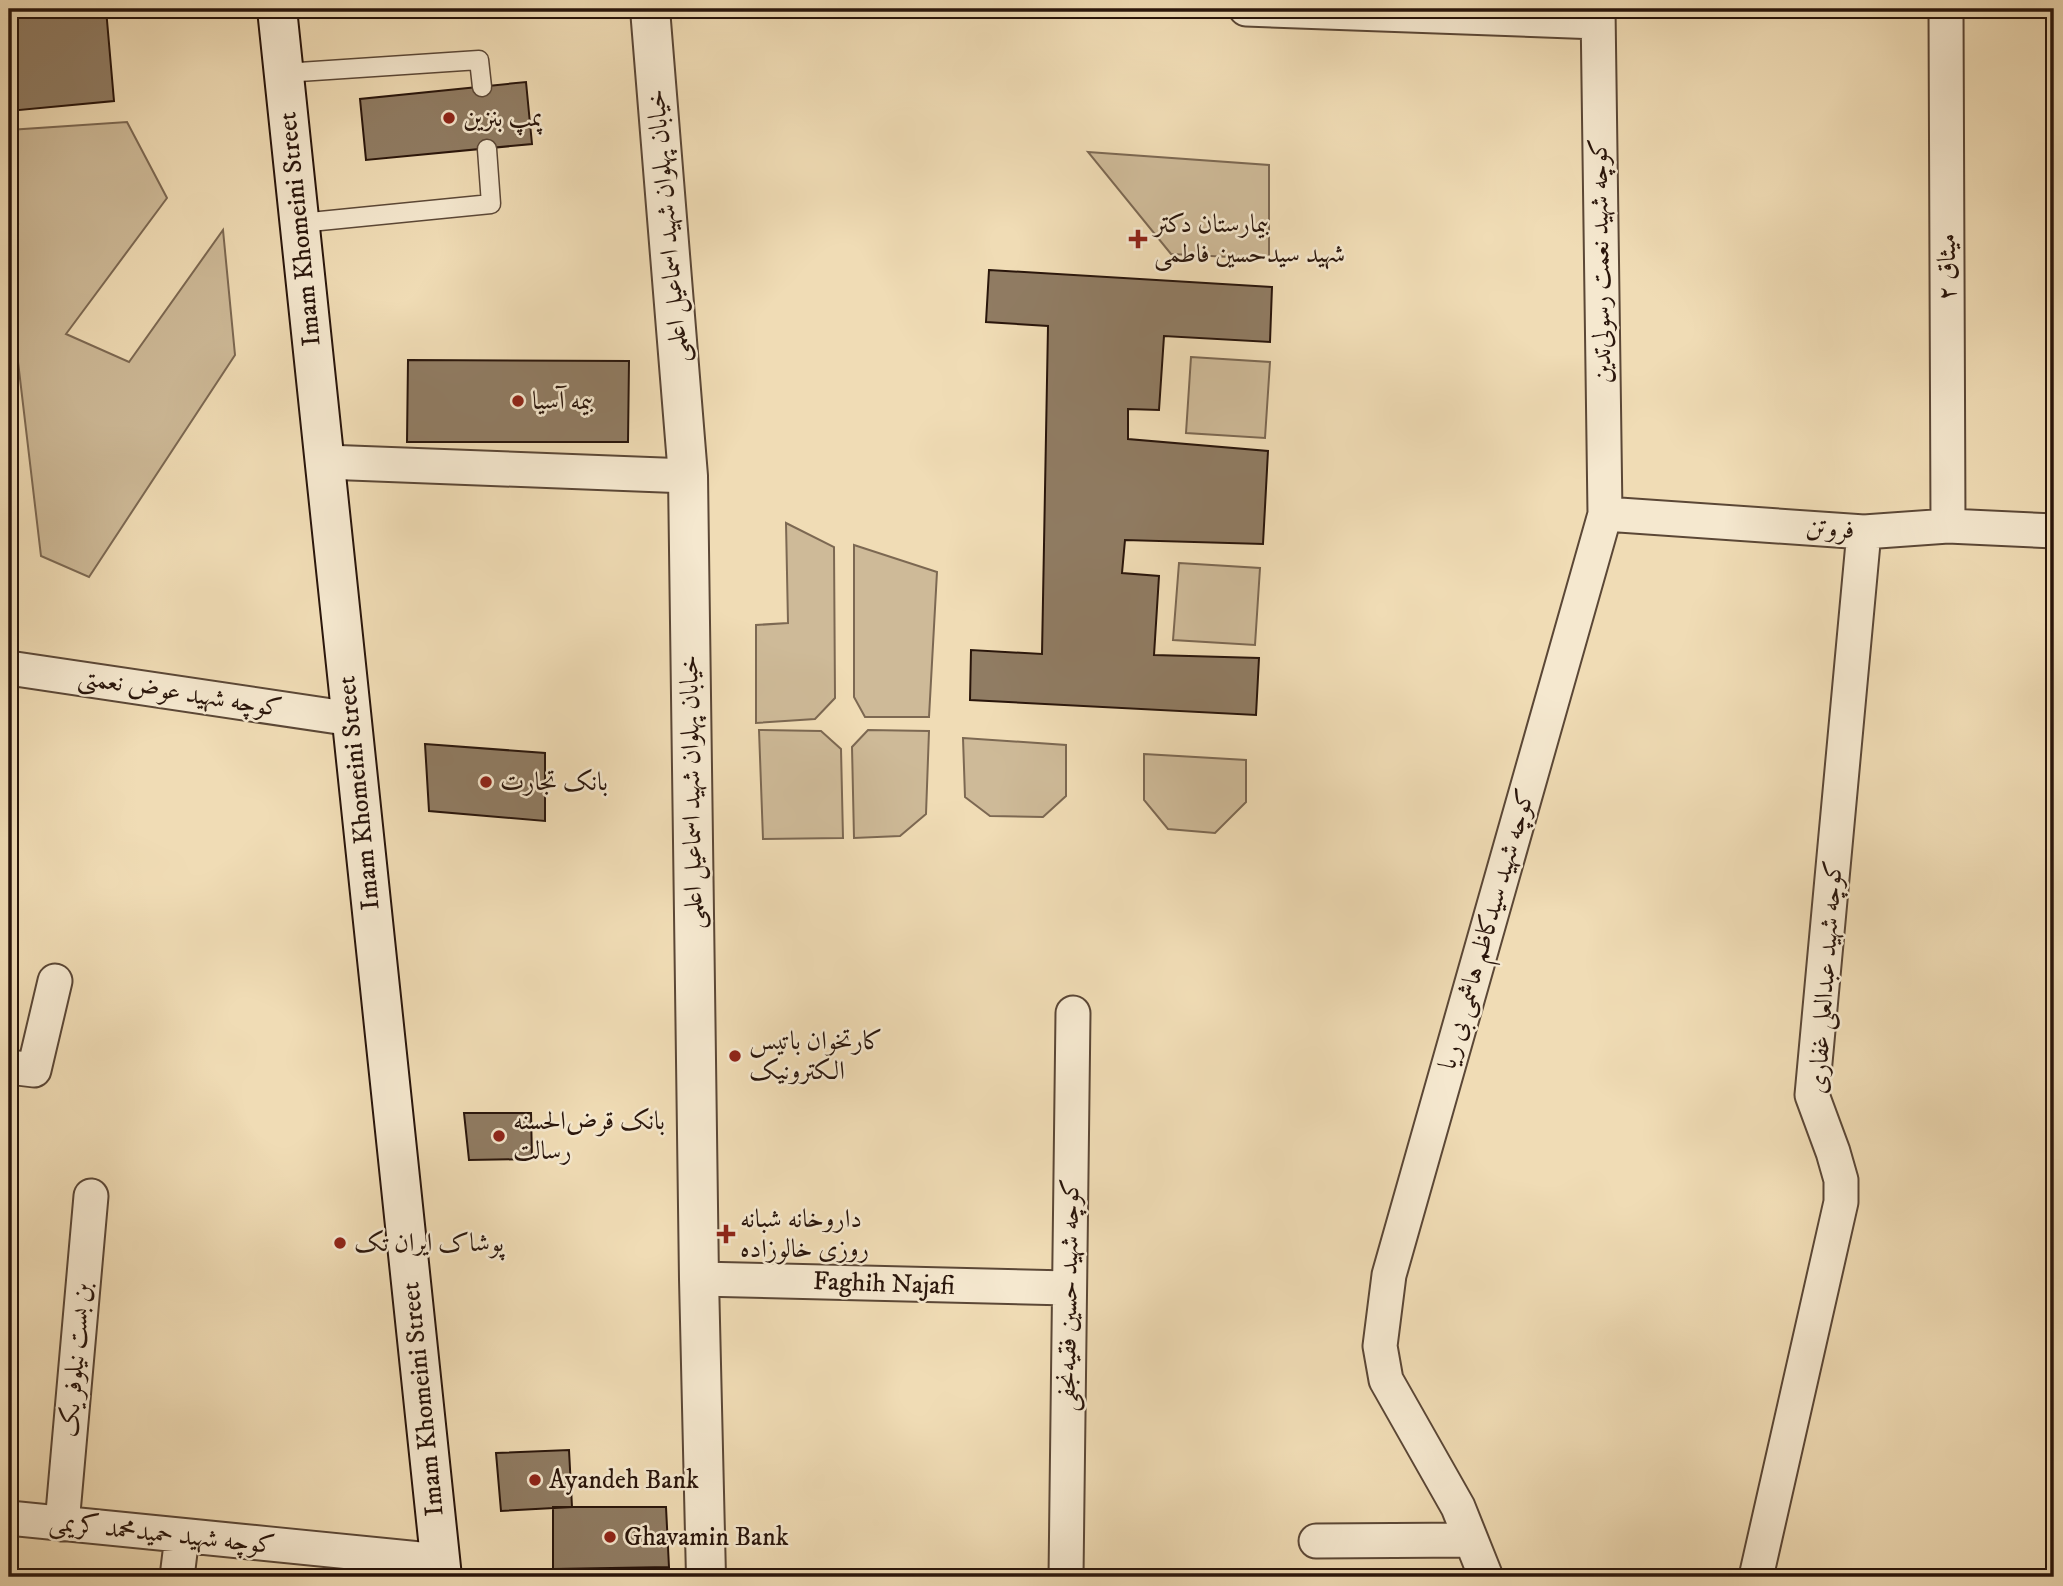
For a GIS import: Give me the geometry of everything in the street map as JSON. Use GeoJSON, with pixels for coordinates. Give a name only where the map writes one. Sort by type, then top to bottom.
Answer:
{"type":"FeatureCollection","features":[{"type":"Feature","properties":{"kind":"main road","name":"Imam Khomeini Street"},"geometry":{"type":"LineString","coordinates":[[277,9],[441,1569]]}},
{"type":"Feature","properties":{"kind":"main road","name":"خیابان پهلوان شهید اسماعیل اعلمی"},"geometry":{"type":"LineString","coordinates":[[650,9],[688,476],[699,1279],[706,1577]]}},
{"type":"Feature","properties":{"kind":"street"},"geometry":{"type":"LineString","coordinates":[[1246,9],[1598,16]]}},
{"type":"Feature","properties":{"kind":"street","name":"میثاق ۲"},"geometry":{"type":"LineString","coordinates":[[1946,9],[1948,526]]}},
{"type":"Feature","properties":{"kind":"street","name":"کوچه شهید نعمت رسولی‌تدین"},"geometry":{"type":"LineString","coordinates":[[1598,16],[1605,514]]}},
{"type":"Feature","properties":{"kind":"street"},"geometry":{"type":"LineString","coordinates":[[325,462],[688,476]]}},
{"type":"Feature","properties":{"kind":"street","name":"فروتن"},"geometry":{"type":"LineString","coordinates":[[1605,514],[1864,532],[1948,526],[2054,531]]}},
{"type":"Feature","properties":{"kind":"street","name":"کوچه شهید سیدکاظم هاشمی بی ریا"},"geometry":{"type":"LineString","coordinates":[[1486,1577],[1458,1507],[1386,1380],[1380,1346],[1390,1275],[1605,514]]}},
{"type":"Feature","properties":{"kind":"street","name":"کوچه شهید عبدالعلی غفاری"},"geometry":{"type":"LineString","coordinates":[[1756,1577],[1841,1202],[1841,1180],[1812,1095],[1864,532]]}},
{"type":"Feature","properties":{"kind":"street","name":"کوچه شهید عوض نعمتی"},"geometry":{"type":"LineString","coordinates":[[9,667],[352,719]]}},
{"type":"Feature","properties":{"kind":"street"},"geometry":{"type":"LineString","coordinates":[[9,1067],[34,1070],[55,981]]}},
{"type":"Feature","properties":{"kind":"street","name":"کوچه شهید حسین فقیه‌نجفی"},"geometry":{"type":"LineString","coordinates":[[1066,1577],[1073,1013]]}},
{"type":"Feature","properties":{"kind":"street","name":"بن بست نیلوفر یک"},"geometry":{"type":"LineString","coordinates":[[62,1524],[91,1196]]}},
{"type":"Feature","properties":{"kind":"street","name":"Faghih Najafi"},"geometry":{"type":"LineString","coordinates":[[699,1279],[1068,1289]]}},
{"type":"Feature","properties":{"kind":"street","name":"کوچه شهید حمیدمحمد کریمی"},"geometry":{"type":"LineString","coordinates":[[9,1518],[182,1536],[441,1569]]}},
{"type":"Feature","properties":{"kind":"street"},"geometry":{"type":"LineString","coordinates":[[177,1577],[182,1536]]}},
{"type":"Feature","properties":{"kind":"street"},"geometry":{"type":"LineString","coordinates":[[1316,1541],[1471,1540]]}},
{"type":"Feature","properties":{"kind":"lane"},"geometry":{"type":"LineString","coordinates":[[284,73],[479,60],[481,87]]}},
{"type":"Feature","properties":{"kind":"lane"},"geometry":{"type":"LineString","coordinates":[[300,223],[491,204],[487,149]]}},
{"type":"Feature","properties":{"kind":"shaded area"},"geometry":{"type":"Polygon","coordinates":[[[127,122],[167,198],[66,334],[129,362],[223,230],[235,355],[89,577],[41,556],[16,345],[9,352],[9,233],[18,224],[9,214],[9,130],[127,122]]]}},
{"type":"Feature","properties":{"kind":"shaded area"},"geometry":{"type":"Polygon","coordinates":[[[1088,152],[1269,165],[1269,259],[1171,254],[1088,152]]]}},
{"type":"Feature","properties":{"kind":"shaded area"},"geometry":{"type":"Polygon","coordinates":[[[1191,357],[1270,362],[1265,438],[1186,433],[1191,357]]]}},
{"type":"Feature","properties":{"kind":"shaded area"},"geometry":{"type":"Polygon","coordinates":[[[786,523],[834,547],[835,698],[815,719],[756,723],[756,625],[788,623],[786,523]]]}},
{"type":"Feature","properties":{"kind":"shaded area"},"geometry":{"type":"Polygon","coordinates":[[[854,545],[937,572],[929,717],[865,717],[854,697],[854,545]]]}},
{"type":"Feature","properties":{"kind":"shaded area"},"geometry":{"type":"Polygon","coordinates":[[[1179,563],[1260,568],[1255,645],[1173,640],[1179,563]]]}},
{"type":"Feature","properties":{"kind":"shaded area"},"geometry":{"type":"Polygon","coordinates":[[[759,730],[821,731],[841,749],[843,838],[763,839],[759,730]]]}},
{"type":"Feature","properties":{"kind":"shaded area"},"geometry":{"type":"Polygon","coordinates":[[[868,730],[929,731],[926,814],[900,836],[854,838],[852,747],[868,730]]]}},
{"type":"Feature","properties":{"kind":"shaded area"},"geometry":{"type":"Polygon","coordinates":[[[963,738],[1066,745],[1066,796],[1043,817],[990,816],[965,797],[963,738]]]}},
{"type":"Feature","properties":{"kind":"shaded area"},"geometry":{"type":"Polygon","coordinates":[[[1144,754],[1246,760],[1246,802],[1215,833],[1168,829],[1144,800],[1144,754]]]}},
{"type":"Feature","properties":{"kind":"building"},"geometry":{"type":"Polygon","coordinates":[[[9,9],[106,9],[114,101],[9,111],[9,9]]]}},
{"type":"Feature","properties":{"kind":"building"},"geometry":{"type":"Polygon","coordinates":[[[526,82],[532,144],[366,160],[360,99],[526,82]]]}},
{"type":"Feature","properties":{"kind":"building"},"geometry":{"type":"Polygon","coordinates":[[[989,270],[1272,287],[1270,342],[1164,336],[1159,410],[1128,409],[1128,439],[1268,451],[1263,544],[1125,540],[1122,573],[1159,576],[1154,655],[1259,658],[1256,715],[970,700],[971,650],[1042,654],[1048,326],[986,322],[989,270]]]}},
{"type":"Feature","properties":{"kind":"building","name":"بیمه آسیا"},"geometry":{"type":"Polygon","coordinates":[[[408,360],[629,361],[628,442],[407,442],[408,360]]]}},
{"type":"Feature","properties":{"kind":"building","name":"بانک تجارت"},"geometry":{"type":"Polygon","coordinates":[[[425,744],[545,753],[545,821],[429,811],[425,744]]]}},
{"type":"Feature","properties":{"kind":"building","name":"بانک قرض‌الحسنه رسالت"},"geometry":{"type":"Polygon","coordinates":[[[464,1113],[531,1113],[532,1159],[469,1160],[464,1113]]]}},
{"type":"Feature","properties":{"kind":"building","name":"Ayandeh Bank"},"geometry":{"type":"Polygon","coordinates":[[[569,1450],[572,1507],[501,1511],[496,1453],[569,1450]]]}},
{"type":"Feature","properties":{"kind":"building","name":"Ghavamin Bank"},"geometry":{"type":"Polygon","coordinates":[[[553,1507],[666,1507],[669,1567],[553,1569],[553,1507]]]}},
{"type":"Feature","properties":{"kind":"place","name":"پمپ بنزین"},"geometry":{"type":"Point","coordinates":[449,118]}},
{"type":"Feature","properties":{"kind":"place","name":"بیمارستان دکتر شهید سیدحسین فاطمی"},"geometry":{"type":"Point","coordinates":[1138,239]}},
{"type":"Feature","properties":{"kind":"place","name":"بیمه آسیا"},"geometry":{"type":"Point","coordinates":[518,401]}},
{"type":"Feature","properties":{"kind":"place","name":"بانک تجارت"},"geometry":{"type":"Point","coordinates":[486,782]}},
{"type":"Feature","properties":{"kind":"place","name":"کارتخوان باتیس الکترونیک"},"geometry":{"type":"Point","coordinates":[735,1056]}},
{"type":"Feature","properties":{"kind":"place","name":"بانک قرض‌الحسنه رسالت"},"geometry":{"type":"Point","coordinates":[499,1136]}},
{"type":"Feature","properties":{"kind":"place","name":"داروخانه شبانه روزی خالوزاده"},"geometry":{"type":"Point","coordinates":[726,1234]}},
{"type":"Feature","properties":{"kind":"place","name":"پوشاک ایران تک"},"geometry":{"type":"Point","coordinates":[340,1243]}},
{"type":"Feature","properties":{"kind":"place","name":"Ayandeh Bank"},"geometry":{"type":"Point","coordinates":[535,1480]}},
{"type":"Feature","properties":{"kind":"place","name":"Ghavamin Bank"},"geometry":{"type":"Point","coordinates":[610,1537]}}]}
